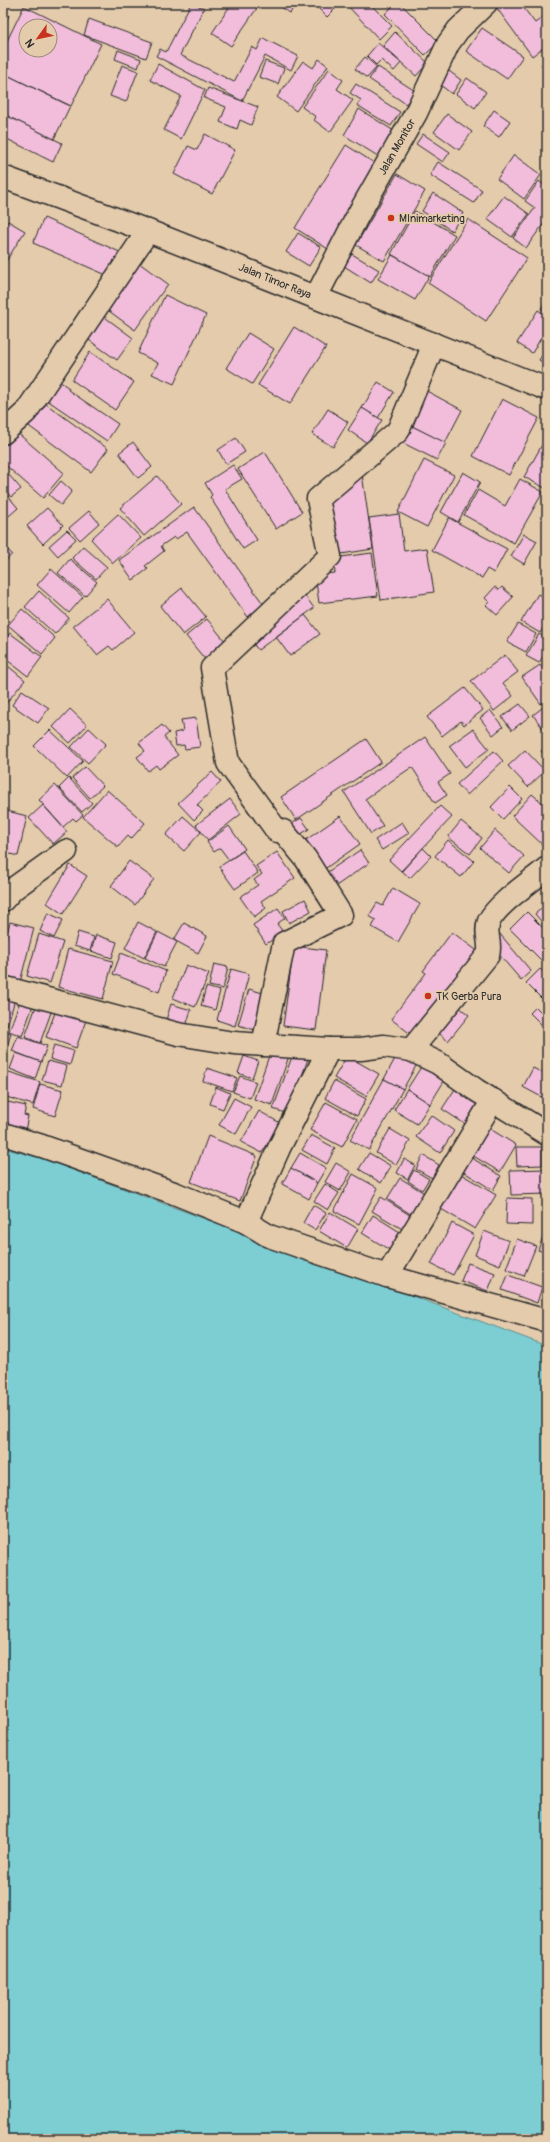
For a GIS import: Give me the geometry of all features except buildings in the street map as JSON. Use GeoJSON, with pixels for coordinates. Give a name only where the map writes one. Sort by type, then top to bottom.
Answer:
{"type":"FeatureCollection","features":[{"type":"Feature","properties":{"kind":"main road","name":"Jalan Monitor"},"geometry":{"type":"LineString","coordinates":[[316,298],[358,214],[416,113],[448,44],[458,30],[486,3]]}},
{"type":"Feature","properties":{"kind":"main road","name":"Jalan Timor Raya"},"geometry":{"type":"LineString","coordinates":[[3,177],[148,231],[547,389]]}},
{"type":"Feature","properties":{"kind":"main road"},"geometry":{"type":"LineString","coordinates":[[3,433],[26,412],[148,231]]}},
{"type":"Feature","properties":{"kind":"main road"},"geometry":{"type":"LineString","coordinates":[[263,1045],[284,943],[341,915],[306,859],[283,831],[277,831],[228,763],[212,668],[330,556],[318,498],[398,431],[434,344]]}},
{"type":"Feature","properties":{"kind":"main road"},"geometry":{"type":"LineString","coordinates":[[3,900],[13,889],[66,851]]}},
{"type":"Feature","properties":{"kind":"main road"},"geometry":{"type":"LineString","coordinates":[[411,1050],[488,955],[490,949],[486,938],[489,922],[496,912],[547,868]]}},
{"type":"Feature","properties":{"kind":"main road"},"geometry":{"type":"LineString","coordinates":[[3,987],[178,1034],[234,1043],[329,1049],[362,1049],[384,1046],[411,1050],[438,1063],[547,1134]]}},
{"type":"Feature","properties":{"kind":"main road"},"geometry":{"type":"LineString","coordinates":[[246,1222],[280,1146],[329,1049]]}},
{"type":"Feature","properties":{"kind":"main road"},"geometry":{"type":"LineString","coordinates":[[387,1276],[493,1100]]}},
{"type":"Feature","properties":{"kind":"main road"},"geometry":{"type":"LineString","coordinates":[[3,1134],[86,1162],[246,1222],[269,1236],[387,1276],[547,1321]]}},
{"type":"Feature","properties":{"kind":"water"},"geometry":{"type":"Polygon","coordinates":[[[3,1148],[41,1158],[547,1346],[547,2139],[3,2139],[3,1148]]]}},
{"type":"Feature","properties":{"kind":"place","name":"MInimarketing"},"geometry":{"type":"Point","coordinates":[391,218]}},
{"type":"Feature","properties":{"kind":"place","name":"TK Gerba Pura"},"geometry":{"type":"Point","coordinates":[428,996]}}]}
